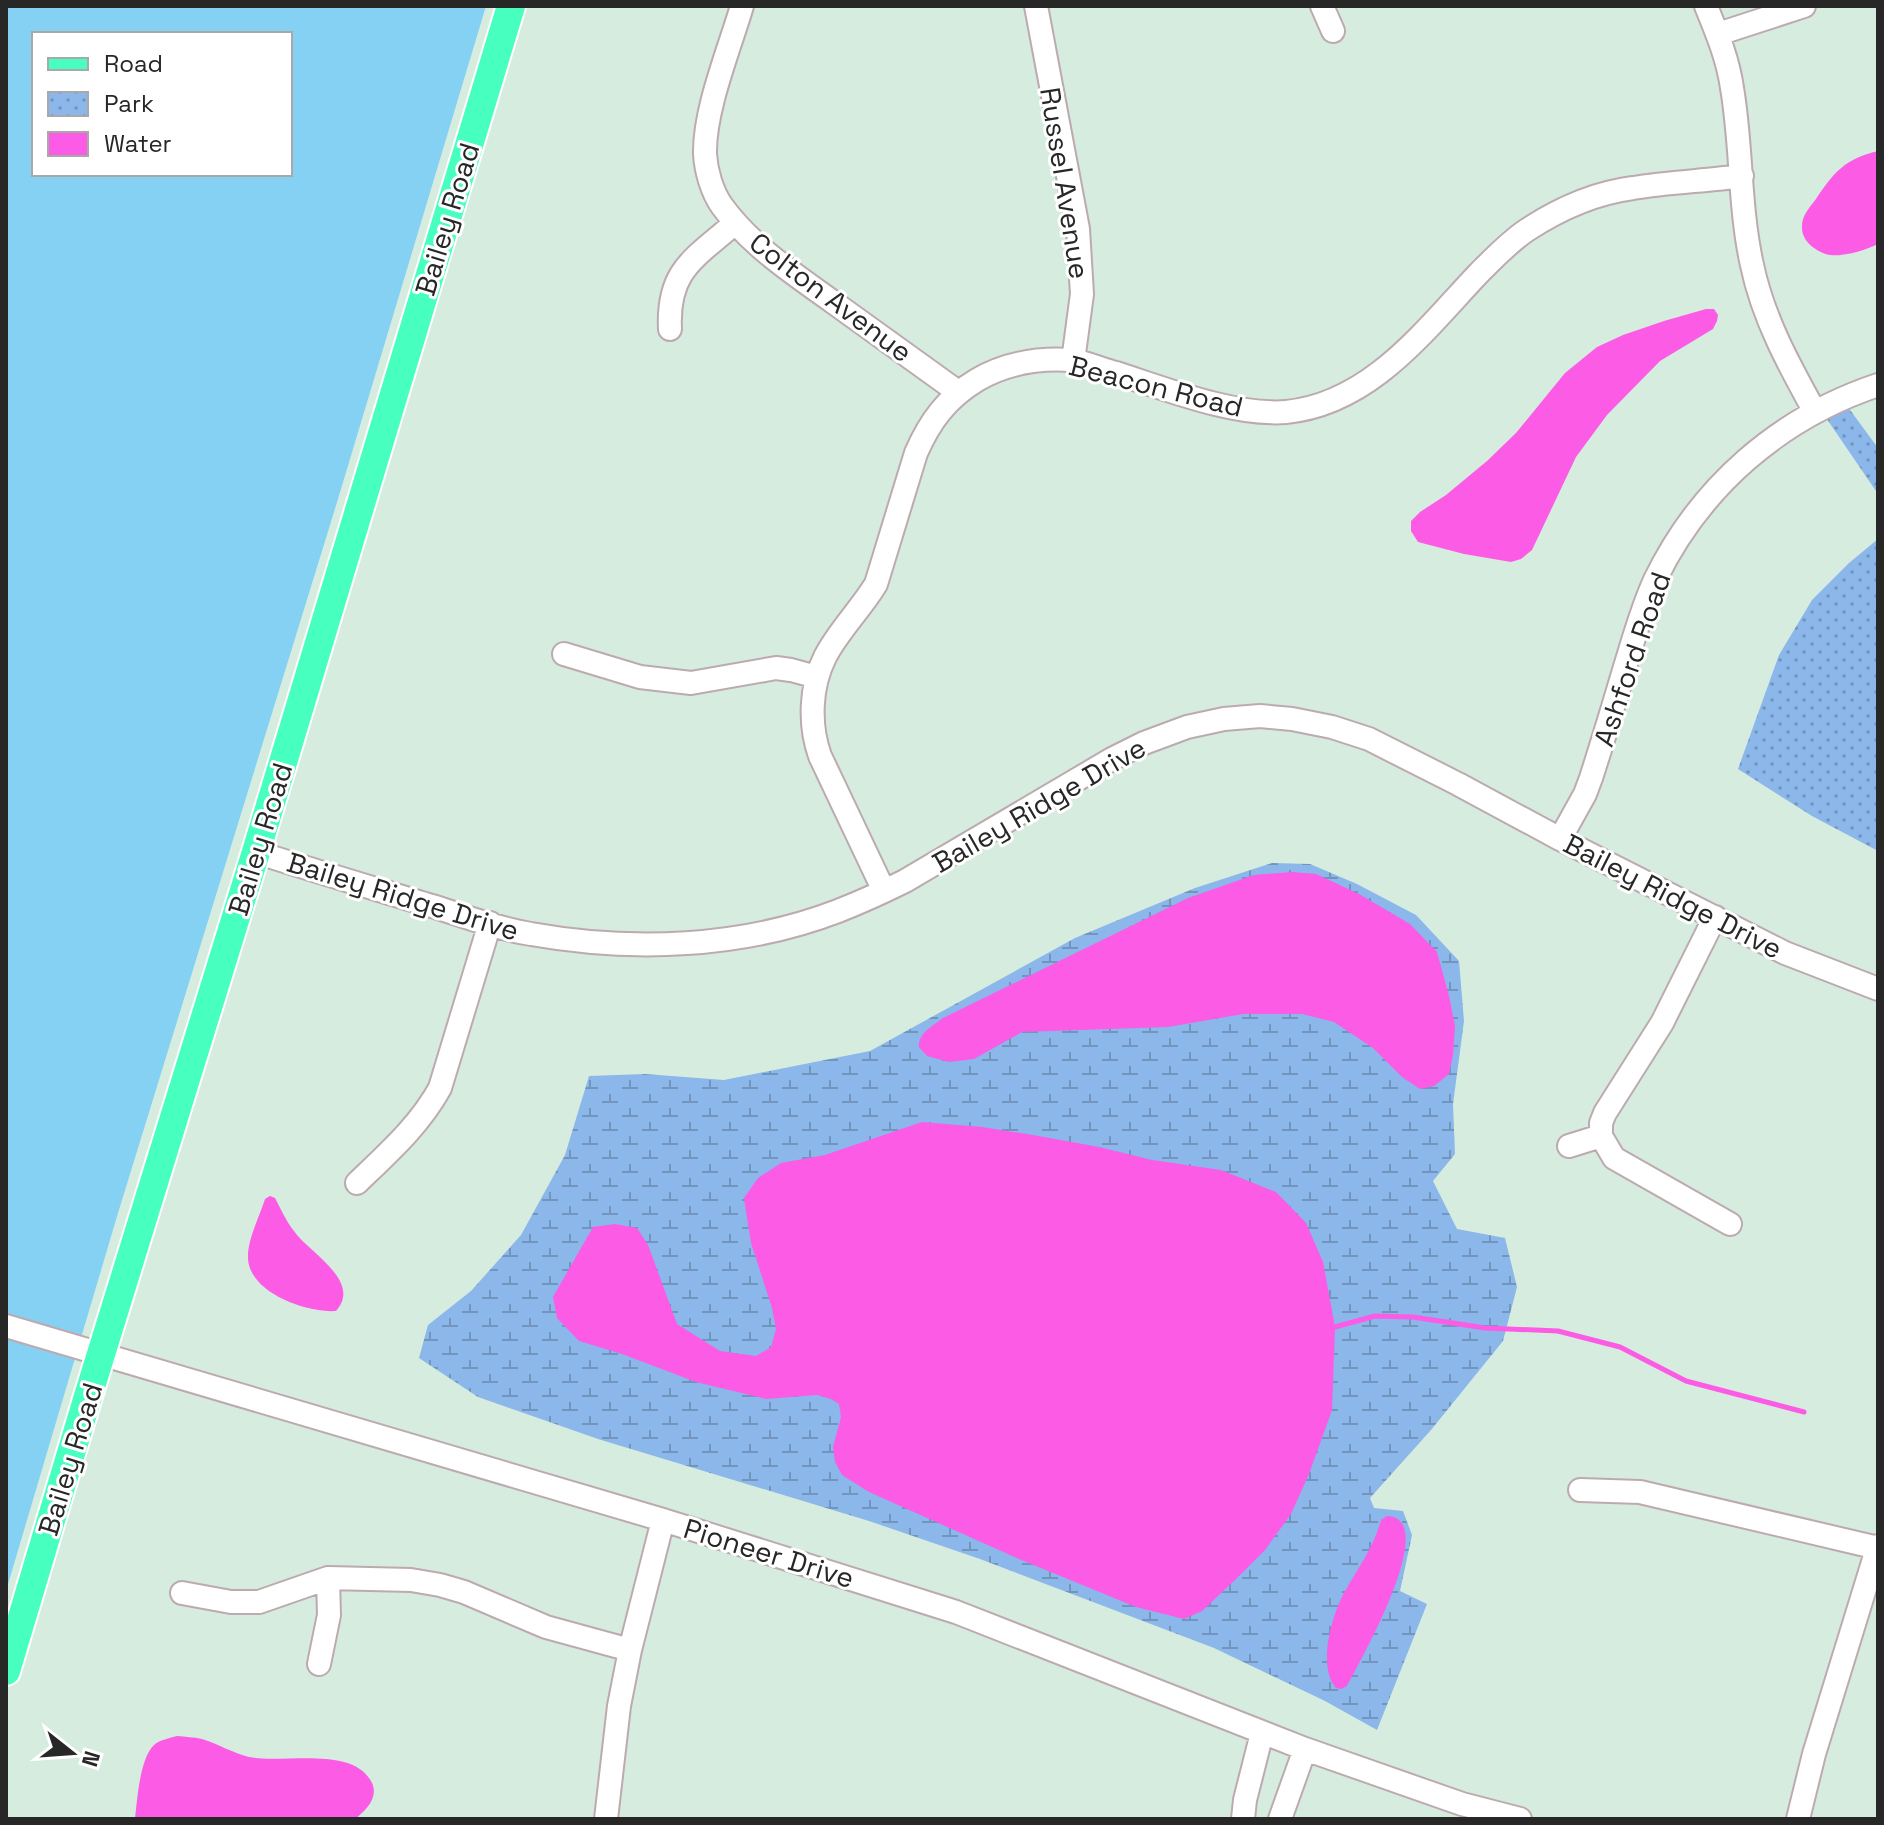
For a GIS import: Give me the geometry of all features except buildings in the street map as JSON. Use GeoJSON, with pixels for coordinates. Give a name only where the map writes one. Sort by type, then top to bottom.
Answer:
{"type":"FeatureCollection","features":[{"type":"Feature","properties":{"kind":"main road","name":"Bailey Road"},"geometry":{"type":"LineString","coordinates":[[6,1671],[511,6]]}},
{"type":"Feature","properties":{"kind":"street","name":"Colton Avenue"},"geometry":{"type":"LineString","coordinates":[[742,6],[705,133],[705,158],[720,203],[735,223],[773,259],[958,392]]}},
{"type":"Feature","properties":{"kind":"street","name":"Russel Avenue"},"geometry":{"type":"LineString","coordinates":[[1036,6],[1079,241],[1082,294],[1073,361]]}},
{"type":"Feature","properties":{"kind":"street"},"geometry":{"type":"LineString","coordinates":[[1322,6],[1333,31]]}},
{"type":"Feature","properties":{"kind":"street"},"geometry":{"type":"LineString","coordinates":[[1706,6],[1718,34],[1733,89],[1751,263],[1771,328],[1815,412]]}},
{"type":"Feature","properties":{"kind":"street"},"geometry":{"type":"LineString","coordinates":[[1718,34],[1804,6]]}},
{"type":"Feature","properties":{"kind":"street","name":"Beacon Road"},"geometry":{"type":"LineString","coordinates":[[884,891],[815,742],[813,722],[817,677],[825,657],[876,584],[916,453],[924,435],[958,392],[990,373],[1017,363],[1073,361],[1230,408],[1286,412],[1312,406],[1341,397],[1393,362],[1499,253],[1526,231],[1559,211],[1596,196],[1633,188],[1742,176]]}},
{"type":"Feature","properties":{"kind":"street"},"geometry":{"type":"LineString","coordinates":[[670,329],[669,309],[678,277],[735,223]]}},
{"type":"Feature","properties":{"kind":"street","name":"Ashford Road"},"geometry":{"type":"LineString","coordinates":[[1560,839],[1591,778],[1638,623],[1654,582],[1694,516],[1721,483],[1782,431],[1815,412],[1878,385]]}},
{"type":"Feature","properties":{"kind":"street"},"geometry":{"type":"LineString","coordinates":[[564,654],[664,681],[691,683],[776,668],[817,677]]}},
{"type":"Feature","properties":{"kind":"street","name":"Bailey Ridge Drive"},"geometry":{"type":"LineString","coordinates":[[256,852],[528,934],[626,944],[703,942],[749,936],[837,912],[884,891],[1144,743],[1187,727],[1260,716],[1332,727],[1369,739],[1785,953],[1878,989]]}},
{"type":"Feature","properties":{"kind":"street"},"geometry":{"type":"LineString","coordinates":[[1715,917],[1662,1023],[1605,1113],[1601,1136],[1614,1158],[1730,1224]]}},
{"type":"Feature","properties":{"kind":"street"},"geometry":{"type":"LineString","coordinates":[[357,1183],[411,1130],[440,1088],[490,923]]}},
{"type":"Feature","properties":{"kind":"street"},"geometry":{"type":"LineString","coordinates":[[1569,1146],[1601,1136]]}},
{"type":"Feature","properties":{"kind":"street","name":"Pioneer Drive"},"geometry":{"type":"LineString","coordinates":[[6,1326],[663,1520],[956,1612],[1305,1749],[1462,1804],[1520,1819]]}},
{"type":"Feature","properties":{"kind":"street"},"geometry":{"type":"LineString","coordinates":[[1580,1490],[1640,1492],[1878,1547],[1814,1754],[1798,1819]]}},
{"type":"Feature","properties":{"kind":"street"},"geometry":{"type":"LineString","coordinates":[[606,1819],[617,1721],[630,1650],[663,1520]]}},
{"type":"Feature","properties":{"kind":"street"},"geometry":{"type":"LineString","coordinates":[[182,1593],[231,1602],[259,1602],[328,1578],[411,1580],[464,1592],[546,1627],[630,1650]]}},
{"type":"Feature","properties":{"kind":"street"},"geometry":{"type":"LineString","coordinates":[[319,1664],[329,1615],[328,1578]]}},
{"type":"Feature","properties":{"kind":"street"},"geometry":{"type":"LineString","coordinates":[[1243,1819],[1262,1733]]}},
{"type":"Feature","properties":{"kind":"street"},"geometry":{"type":"LineString","coordinates":[[1280,1819],[1305,1749]]}},
{"type":"Feature","properties":{"kind":"green space"},"geometry":{"type":"Polygon","coordinates":[[[1842,399],[1878,448],[1878,494],[1820,409],[1842,399]]]}},
{"type":"Feature","properties":{"kind":"green space"},"geometry":{"type":"Polygon","coordinates":[[[1878,539],[1878,851],[1812,816],[1738,769],[1779,655],[1812,600],[1878,539]]]}},
{"type":"Feature","properties":{"kind":"green space"},"geometry":{"type":"Polygon","coordinates":[[[1272,863],[1310,864],[1357,884],[1416,915],[1459,961],[1464,1021],[1453,1104],[1455,1154],[1433,1181],[1457,1229],[1505,1238],[1517,1287],[1503,1341],[1431,1430],[1370,1498],[1374,1508],[1403,1511],[1412,1535],[1400,1591],[1427,1604],[1377,1730],[1325,1701],[1214,1648],[980,1559],[869,1521],[598,1439],[478,1397],[419,1358],[428,1325],[471,1291],[521,1235],[565,1155],[589,1076],[645,1074],[724,1080],[870,1051],[1075,938],[1195,888],[1272,863]]]}},
{"type":"Feature","properties":{"kind":"shaded area"},"geometry":{"type":"Polygon","coordinates":[[[6,6],[486,6],[338,499],[118,1213],[6,1591],[6,6]]]}},
{"type":"Feature","properties":{"kind":"water"},"geometry":{"type":"Polygon","coordinates":[[[1878,151],[1878,244],[1841,255],[1830,255],[1815,248],[1802,231],[1807,211],[1841,168],[1857,158],[1878,151]]]}},
{"type":"Feature","properties":{"kind":"water"},"geometry":{"type":"Polygon","coordinates":[[[1714,309],[1718,315],[1713,329],[1660,361],[1607,415],[1576,457],[1532,550],[1521,559],[1511,562],[1418,542],[1411,531],[1411,521],[1487,461],[1516,433],[1565,373],[1597,347],[1623,335],[1714,309]]]}},
{"type":"Feature","properties":{"kind":"water"},"geometry":{"type":"Polygon","coordinates":[[[1316,874],[1359,894],[1410,924],[1437,952],[1455,1026],[1449,1074],[1434,1086],[1420,1089],[1402,1077],[1373,1048],[1334,1022],[1302,1014],[1243,1014],[1168,1027],[1022,1032],[974,1059],[949,1062],[927,1056],[919,1047],[924,1034],[943,1018],[1188,898],[1254,875],[1316,874]]]}},
{"type":"Feature","properties":{"kind":"water"},"geometry":{"type":"Polygon","coordinates":[[[922,1122],[1033,1135],[1152,1160],[1221,1170],[1276,1192],[1306,1223],[1323,1262],[1335,1327],[1332,1410],[1291,1514],[1265,1550],[1202,1611],[1184,1619],[1136,1607],[869,1492],[842,1475],[835,1462],[833,1447],[841,1417],[839,1404],[831,1399],[817,1395],[766,1399],[696,1382],[579,1341],[557,1318],[553,1297],[593,1227],[615,1224],[637,1228],[648,1245],[677,1324],[720,1351],[756,1356],[771,1347],[776,1329],[751,1243],[744,1198],[758,1178],[781,1163],[825,1155],[922,1122]]]}},
{"type":"Feature","properties":{"kind":"water"},"geometry":{"type":"Polygon","coordinates":[[[270,1196],[275,1198],[294,1231],[338,1278],[343,1289],[343,1300],[336,1311],[310,1308],[282,1298],[269,1291],[251,1270],[248,1258],[254,1228],[265,1199],[270,1196]]]}},
{"type":"Feature","properties":{"kind":"water"},"geometry":{"type":"Polygon","coordinates":[[[1387,1516],[1402,1523],[1406,1540],[1402,1565],[1379,1623],[1347,1686],[1336,1688],[1330,1679],[1327,1655],[1335,1614],[1370,1548],[1381,1520],[1387,1516]]]}},
{"type":"Feature","properties":{"kind":"water"},"geometry":{"type":"Polygon","coordinates":[[[177,1736],[202,1739],[249,1757],[316,1758],[350,1764],[363,1771],[372,1783],[374,1794],[367,1808],[355,1819],[135,1819],[140,1780],[149,1751],[159,1742],[177,1736]]]}},
{"type":"Feature","properties":{"kind":"waterway"},"geometry":{"type":"LineString","coordinates":[[1335,1327],[1375,1316],[1413,1317],[1485,1328],[1558,1331],[1620,1347],[1686,1381],[1804,1412]]}}]}
